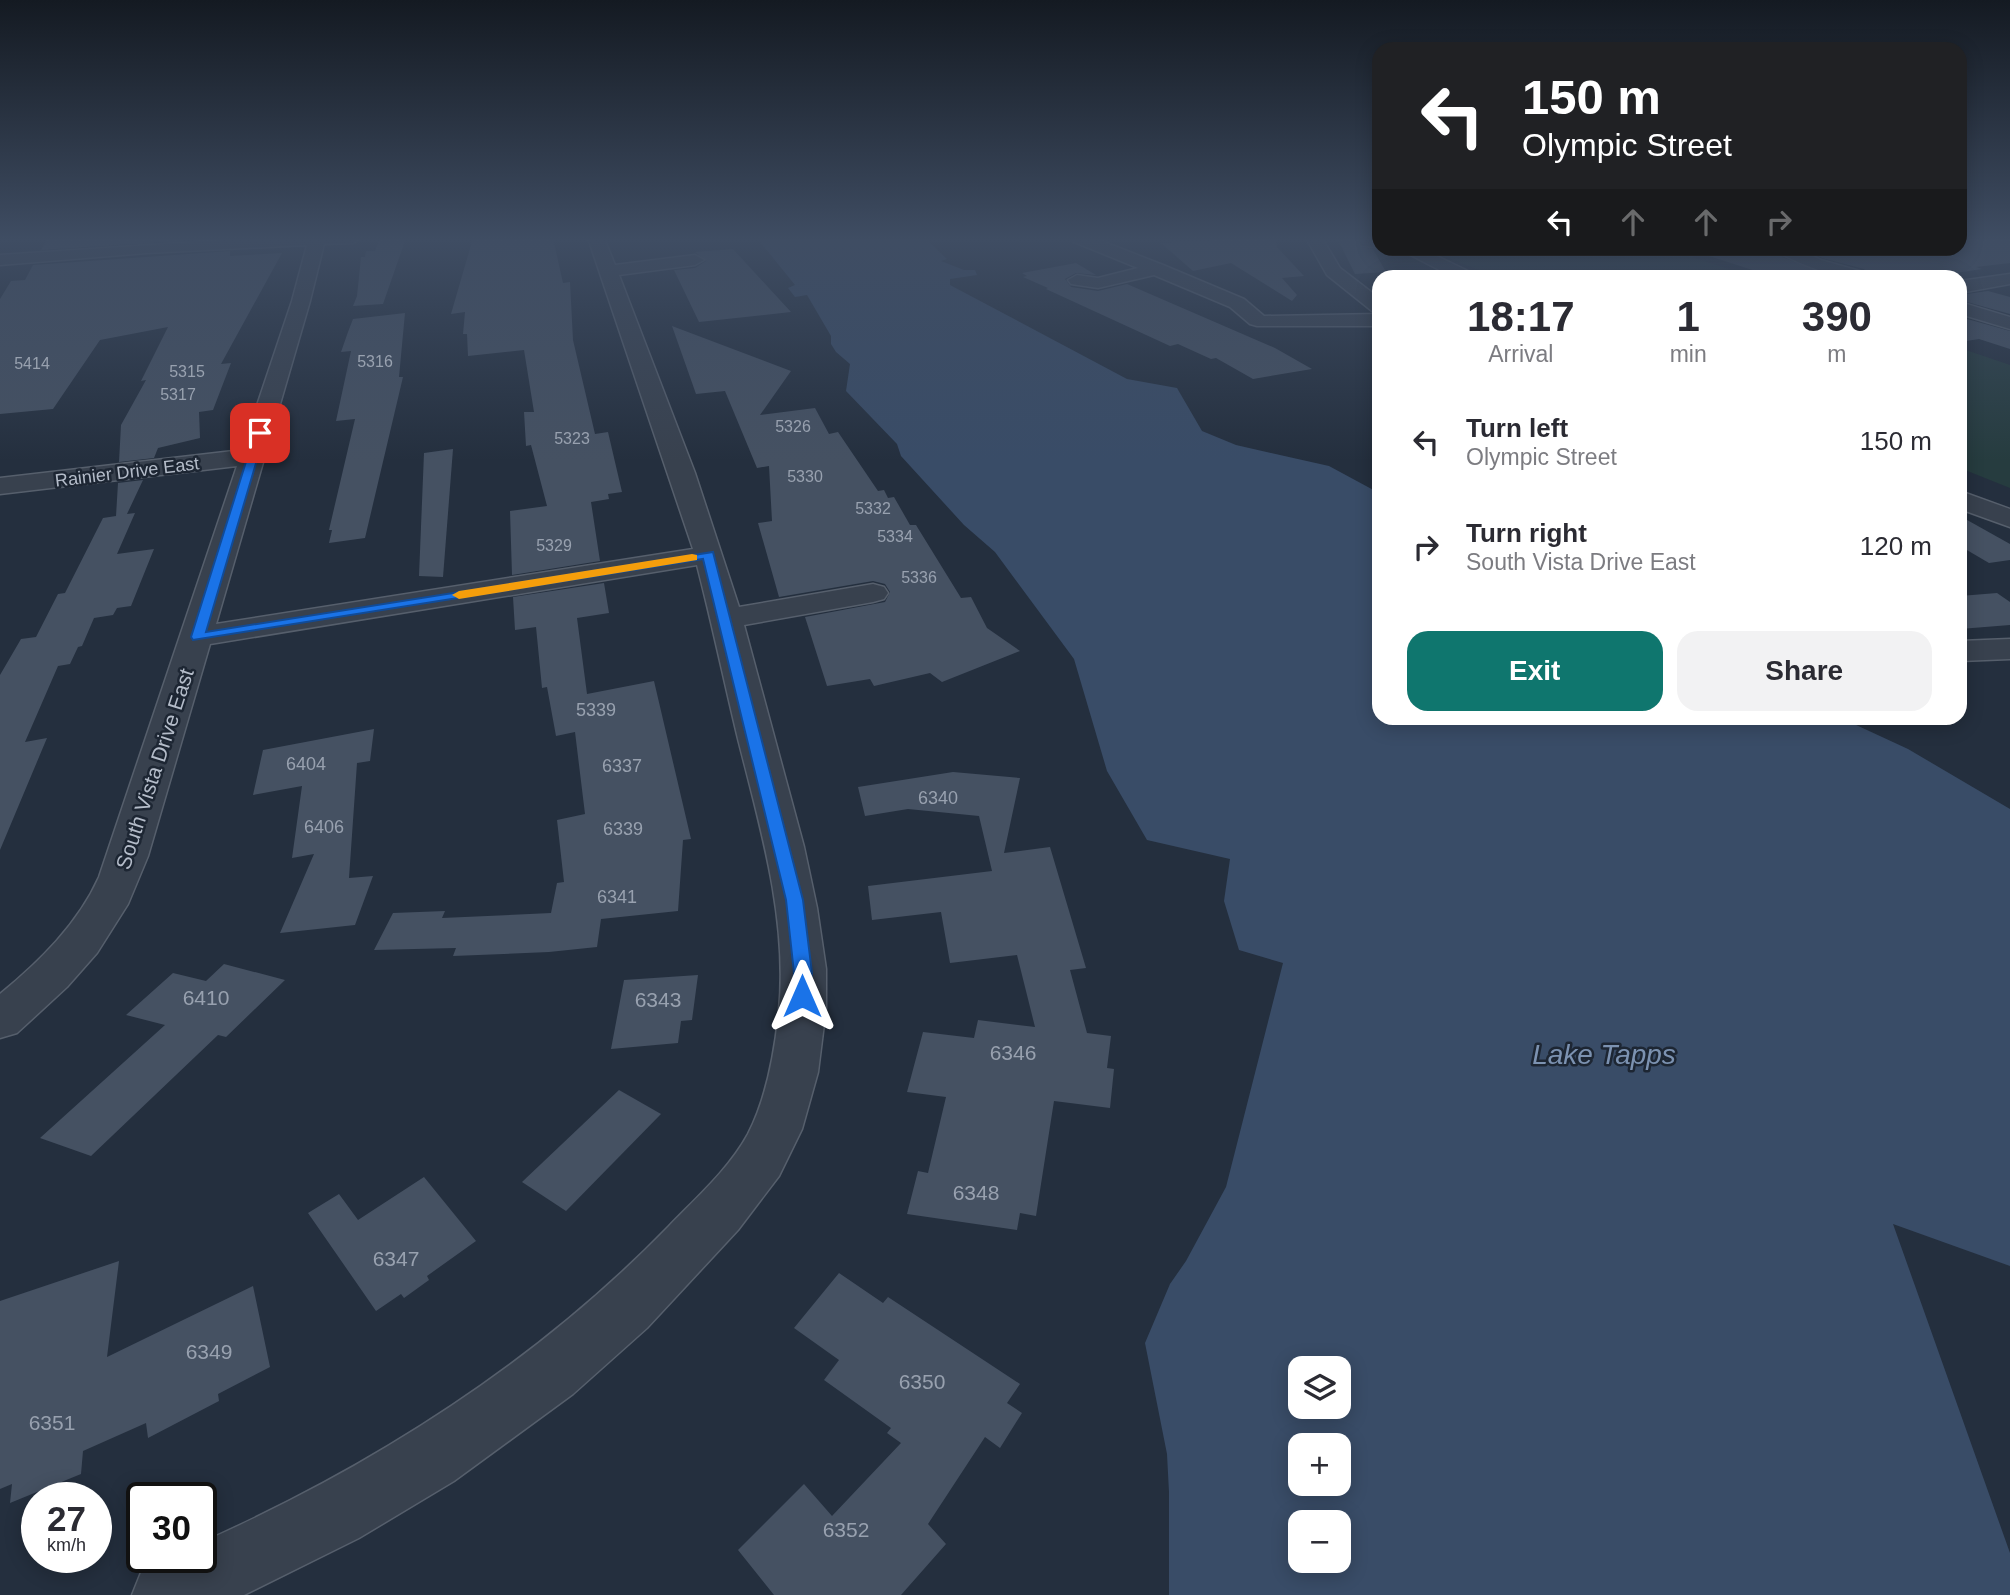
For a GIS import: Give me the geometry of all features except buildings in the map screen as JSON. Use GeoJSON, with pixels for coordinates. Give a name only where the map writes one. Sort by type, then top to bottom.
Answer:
{"type":"FeatureCollection","features":[{"type":"Feature","properties":{"kind":"street","name":"South Vista Drive East"},"geometry":{"type":"LineString","coordinates":[[0,1020],[63,963],[93,925],[117,884],[298,312]]}},
{"type":"Feature","properties":{"kind":"street"},"geometry":{"type":"LineString","coordinates":[[167,1595],[306,1529],[387,1485],[482,1424],[610,1324],[670,1267],[749,1179],[767,1150],[785,1107],[798,1041],[803,973],[794,900],[708,555],[630,312]]}},
{"type":"Feature","properties":{"kind":"street"},"geometry":{"type":"LineString","coordinates":[[1248,312],[1257,320],[1331,323],[1372,320]]}},
{"type":"Feature","properties":{"kind":"street"},"geometry":{"type":"LineString","coordinates":[[1975,312],[2010,323]]}},
{"type":"Feature","properties":{"kind":"street","name":"Rainier Drive East"},"geometry":{"type":"LineString","coordinates":[[0,486],[254,456]]}},
{"type":"Feature","properties":{"kind":"street"},"geometry":{"type":"LineString","coordinates":[[1967,502],[2010,519]]}},
{"type":"Feature","properties":{"kind":"street"},"geometry":{"type":"LineString","coordinates":[[197,637],[708,555]]}},
{"type":"Feature","properties":{"kind":"street"},"geometry":{"type":"LineString","coordinates":[[725,619],[873,593]]}},
{"type":"Feature","properties":{"kind":"street"},"geometry":{"type":"LineString","coordinates":[[1967,651],[2010,649]]}},
{"type":"Feature","properties":{"kind":"green space"},"geometry":{"type":"Polygon","coordinates":[[[1967,350],[2010,365],[2010,488],[1967,471],[1967,350]]]}},
{"type":"Feature","properties":{"kind":"water","name":"Lake Tapps"},"geometry":{"type":"Polygon","coordinates":[[[817,312],[1002,312],[1127,379],[1177,388],[1202,431],[1236,445],[1329,466],[1372,489],[1372,725],[1856,725],[1908,749],[2010,809],[2010,1266],[1893,1224],[2010,1553],[2010,1595],[1169,1595],[1167,1454],[1145,1343],[1170,1284],[1186,1261],[1226,1187],[1283,963],[1239,950],[1224,901],[1230,859],[1147,840],[1107,771],[1074,659],[995,552],[964,525],[901,456],[897,444],[846,391],[850,364],[831,344],[831,336],[817,312]]]}},
{"type":"Feature","properties":{"kind":"slow traffic"},"geometry":{"type":"LineString","coordinates":[[459,595],[692,557]]}},
{"type":"Feature","properties":{"kind":"route"},"geometry":{"type":"LineString","coordinates":[[260,433],[197,637],[708,555],[760,752],[794,900],[803,973],[802,996]]}}]}
